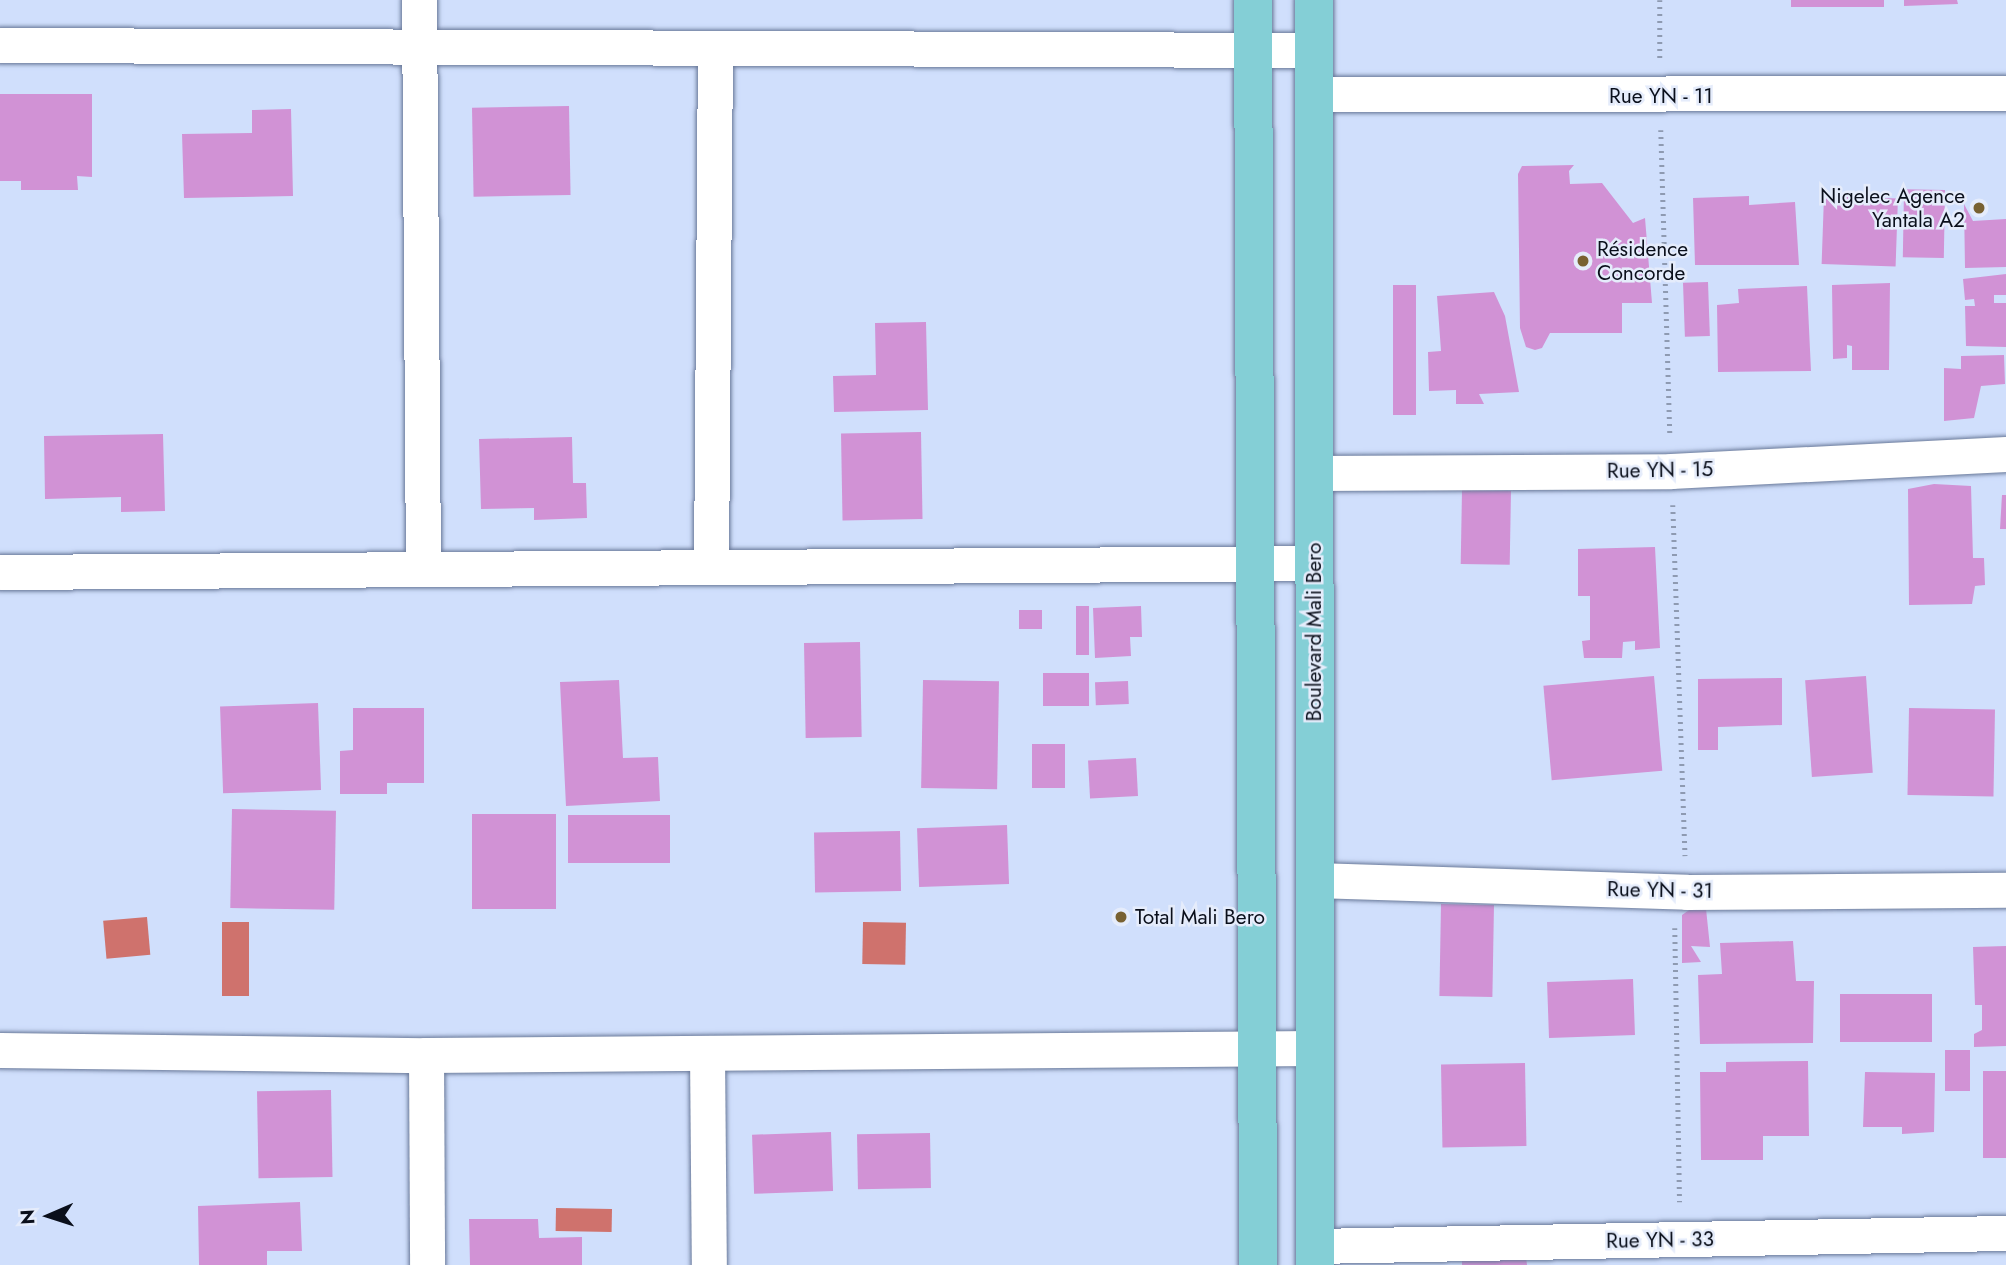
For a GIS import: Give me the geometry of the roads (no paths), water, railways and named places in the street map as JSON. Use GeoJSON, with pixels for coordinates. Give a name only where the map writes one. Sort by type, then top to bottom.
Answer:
{"type":"FeatureCollection","features":[{"type":"Feature","properties":{"kind":"main road"},"geometry":{"type":"LineString","coordinates":[[1253,0],[1258,1265]]}},
{"type":"Feature","properties":{"kind":"main road","name":"Boulevard Mali Bero"},"geometry":{"type":"LineString","coordinates":[[1314,0],[1315,1256]]}},
{"type":"Feature","properties":{"kind":"street"},"geometry":{"type":"LineString","coordinates":[[419,0],[423,569]]}},
{"type":"Feature","properties":{"kind":"street"},"geometry":{"type":"LineString","coordinates":[[0,45],[1314,50]]}},
{"type":"Feature","properties":{"kind":"street"},"geometry":{"type":"LineString","coordinates":[[711,567],[715,48]]}},
{"type":"Feature","properties":{"kind":"street","name":"Rue YN - 11"},"geometry":{"type":"LineString","coordinates":[[1316,94],[1660,97],[2006,93]]}},
{"type":"Feature","properties":{"kind":"street","name":"Rue YN - 15"},"geometry":{"type":"LineString","coordinates":[[1314,473],[1671,471],[2006,454]]}},
{"type":"Feature","properties":{"kind":"street"},"geometry":{"type":"LineString","coordinates":[[0,572],[1314,563]]}},
{"type":"Feature","properties":{"kind":"street","name":"Rue YN - 31"},"geometry":{"type":"LineString","coordinates":[[1315,880],[1687,892],[2006,890]]}},
{"type":"Feature","properties":{"kind":"street"},"geometry":{"type":"LineString","coordinates":[[0,1050],[426,1055],[1315,1048]]}},
{"type":"Feature","properties":{"kind":"street"},"geometry":{"type":"LineString","coordinates":[[707,1053],[709,1265]]}},
{"type":"Feature","properties":{"kind":"street"},"geometry":{"type":"LineString","coordinates":[[426,1055],[427,1265]]}},
{"type":"Feature","properties":{"kind":"street","name":"Rue YN - 33"},"geometry":{"type":"LineString","coordinates":[[1315,1256],[1681,1240],[2006,1233]]}},
{"type":"Feature","properties":{"kind":"place","name":"Nigelec Agence Yantala A2"},"geometry":{"type":"Point","coordinates":[1979,208]}},
{"type":"Feature","properties":{"kind":"place","name":"Résidence Concorde"},"geometry":{"type":"Point","coordinates":[1583,261]}},
{"type":"Feature","properties":{"kind":"place","name":"Total Mali Bero"},"geometry":{"type":"Point","coordinates":[1121,917]}}]}
